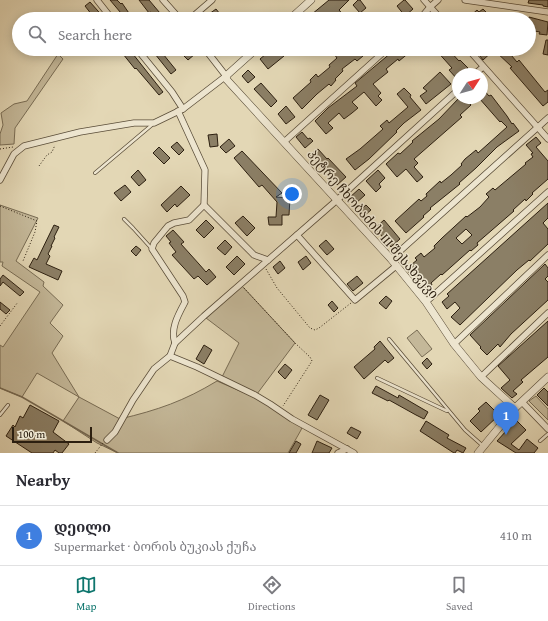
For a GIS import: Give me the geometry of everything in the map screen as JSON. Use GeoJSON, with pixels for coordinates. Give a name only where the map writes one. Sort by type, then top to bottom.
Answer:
{"type":"FeatureCollection","features":[{"type":"Feature","properties":{"kind":"street"},"geometry":{"type":"LineString","coordinates":[[97,0],[106,12]]}},
{"type":"Feature","properties":{"kind":"street"},"geometry":{"type":"LineString","coordinates":[[163,0],[174,12]]}},
{"type":"Feature","properties":{"kind":"street"},"geometry":{"type":"LineString","coordinates":[[198,12],[212,0]]}},
{"type":"Feature","properties":{"kind":"street"},"geometry":{"type":"LineString","coordinates":[[298,12],[311,0]]}},
{"type":"Feature","properties":{"kind":"street"},"geometry":{"type":"LineString","coordinates":[[424,0],[435,12]]}},
{"type":"Feature","properties":{"kind":"street"},"geometry":{"type":"LineString","coordinates":[[426,12],[438,0]]}},
{"type":"Feature","properties":{"kind":"street"},"geometry":{"type":"LineString","coordinates":[[465,0],[548,12]]}},
{"type":"Feature","properties":{"kind":"street"},"geometry":{"type":"LineString","coordinates":[[143,56],[172,92],[181,110],[205,170],[204,204],[190,220],[174,223],[168,226],[154,242],[152,249],[183,296],[185,302],[178,316],[174,330],[173,338],[175,343]]}},
{"type":"Feature","properties":{"kind":"street"},"geometry":{"type":"LineString","coordinates":[[210,56],[226,76]]}},
{"type":"Feature","properties":{"kind":"street"},"geometry":{"type":"LineString","coordinates":[[0,180],[14,154],[24,146],[80,132],[134,122],[154,123],[181,110],[226,76],[248,56]]}},
{"type":"Feature","properties":{"kind":"street"},"geometry":{"type":"LineString","coordinates":[[284,142],[379,56]]}},
{"type":"Feature","properties":{"kind":"street"},"geometry":{"type":"LineString","coordinates":[[474,56],[548,139]]}},
{"type":"Feature","properties":{"kind":"street","name":"პეტრე ჩხობაძის III შესახვევი"},"geometry":{"type":"LineString","coordinates":[[226,76],[391,259],[426,302],[454,344],[481,377],[515,408]]}},
{"type":"Feature","properties":{"kind":"street"},"geometry":{"type":"LineString","coordinates":[[105,441],[121,423],[121,419],[154,369],[170,356],[175,343],[337,200],[452,95]]}},
{"type":"Feature","properties":{"kind":"street"},"geometry":{"type":"LineString","coordinates":[[391,259],[548,118]]}},
{"type":"Feature","properties":{"kind":"street"},"geometry":{"type":"LineString","coordinates":[[426,302],[548,192]]}},
{"type":"Feature","properties":{"kind":"street"},"geometry":{"type":"LineString","coordinates":[[204,204],[254,255],[268,260]]}},
{"type":"Feature","properties":{"kind":"street"},"geometry":{"type":"LineString","coordinates":[[297,235],[355,300],[396,266]]}},
{"type":"Feature","properties":{"kind":"street"},"geometry":{"type":"LineString","coordinates":[[454,344],[548,255]]}},
{"type":"Feature","properties":{"kind":"street"},"geometry":{"type":"LineString","coordinates":[[481,377],[548,313]]}},
{"type":"Feature","properties":{"kind":"street"},"geometry":{"type":"LineString","coordinates":[[170,356],[197,367],[255,395],[292,419],[354,453]]}},
{"type":"Feature","properties":{"kind":"street"},"geometry":{"type":"LineString","coordinates":[[478,453],[515,408],[547,379]]}},
{"type":"Feature","properties":{"kind":"street"},"geometry":{"type":"LineString","coordinates":[[522,402],[548,429]]}},
{"type":"Feature","properties":{"kind":"street"},"geometry":{"type":"LineString","coordinates":[[338,453],[347,450]]}},
{"type":"Feature","properties":{"kind":"lane"},"geometry":{"type":"LineString","coordinates":[[95,173],[154,123]]}},
{"type":"Feature","properties":{"kind":"lane"},"geometry":{"type":"LineString","coordinates":[[124,219],[152,249]]}},
{"type":"Feature","properties":{"kind":"lane"},"geometry":{"type":"LineString","coordinates":[[389,339],[465,430],[484,446]]}},
{"type":"Feature","properties":{"kind":"lane"},"geometry":{"type":"LineString","coordinates":[[376,378],[450,412]]}},
{"type":"Feature","properties":{"kind":"lane"},"geometry":{"type":"LineString","coordinates":[[0,415],[8,405]]}},
{"type":"Feature","properties":{"kind":"lane"},"geometry":{"type":"LineString","coordinates":[[540,441],[548,434]]}},
{"type":"Feature","properties":{"kind":"path"},"geometry":{"type":"LineString","coordinates":[[39,166],[47,155],[52,152],[55,146],[56,138]]}},
{"type":"Feature","properties":{"kind":"path"},"geometry":{"type":"LineString","coordinates":[[0,149],[24,146]]}},
{"type":"Feature","properties":{"kind":"path"},"geometry":{"type":"LineString","coordinates":[[0,206],[38,221],[23,261]]}},
{"type":"Feature","properties":{"kind":"path"},"geometry":{"type":"LineString","coordinates":[[263,265],[277,288],[310,328],[315,330],[355,300]]}},
{"type":"Feature","properties":{"kind":"path"},"geometry":{"type":"LineString","coordinates":[[241,284],[295,343],[310,357],[312,361],[280,411]]}},
{"type":"Feature","properties":{"kind":"path"},"geometry":{"type":"LineString","coordinates":[[0,326],[18,302]]}},
{"type":"Feature","properties":{"kind":"path"},"geometry":{"type":"LineString","coordinates":[[95,453],[105,441]]}},
{"type":"Feature","properties":{"kind":"shaded area"},"geometry":{"type":"Polygon","coordinates":[[[57,56],[60,56],[63,59],[15,128],[14,144],[0,145],[0,134],[3,125],[1,113],[14,104],[27,101],[57,56]]]}},
{"type":"Feature","properties":{"kind":"shaded area"},"geometry":{"type":"Polygon","coordinates":[[[0,205],[38,218],[16,261],[44,282],[43,286],[63,305],[50,323],[63,336],[52,353],[79,397],[37,373],[22,397],[0,388],[0,345],[3,347],[40,292],[2,266],[3,262],[0,262],[0,205]]]}},
{"type":"Feature","properties":{"kind":"shaded area"},"geometry":{"type":"Polygon","coordinates":[[[242,286],[295,343],[257,394],[222,377],[239,343],[206,318],[242,286]]]}},
{"type":"Feature","properties":{"kind":"shaded area"},"geometry":{"type":"Polygon","coordinates":[[[417,330],[432,349],[422,357],[407,338],[417,330]]]}},
{"type":"Feature","properties":{"kind":"shaded area"},"geometry":{"type":"Polygon","coordinates":[[[217,381],[270,404],[303,425],[288,453],[118,453],[97,443],[63,421],[79,397],[120,419],[170,404],[217,381]]]}},
{"type":"Feature","properties":{"kind":"shaded area"},"geometry":{"type":"Polygon","coordinates":[[[536,396],[548,409],[548,420],[529,401],[536,396]]]}},
{"type":"Feature","properties":{"kind":"building"},"geometry":{"type":"Polygon","coordinates":[[[110,0],[117,0],[121,4],[122,3],[128,12],[120,12],[110,0]]]}},
{"type":"Feature","properties":{"kind":"building"},"geometry":{"type":"Polygon","coordinates":[[[139,0],[149,0],[159,12],[148,12],[139,0]]]}},
{"type":"Feature","properties":{"kind":"building"},"geometry":{"type":"Polygon","coordinates":[[[329,0],[349,0],[339,10],[341,12],[314,12],[329,0]]]}},
{"type":"Feature","properties":{"kind":"building"},"geometry":{"type":"Polygon","coordinates":[[[360,0],[366,8],[359,12],[353,5],[360,0]]]}},
{"type":"Feature","properties":{"kind":"building"},"geometry":{"type":"Polygon","coordinates":[[[405,0],[413,9],[410,12],[402,12],[397,6],[405,0]]]}},
{"type":"Feature","properties":{"kind":"building"},"geometry":{"type":"Polygon","coordinates":[[[529,0],[548,0],[548,7],[528,3],[529,0]]]}},
{"type":"Feature","properties":{"kind":"building"},"geometry":{"type":"Polygon","coordinates":[[[90,2],[99,12],[90,12],[85,6],[90,2]]]}},
{"type":"Feature","properties":{"kind":"building"},"geometry":{"type":"Polygon","coordinates":[[[483,9],[486,12],[479,12],[483,9]]]}},
{"type":"Feature","properties":{"kind":"building"},"geometry":{"type":"Polygon","coordinates":[[[536,19],[548,22],[547,35],[539,34],[540,32],[536,31],[536,19]]]}},
{"type":"Feature","properties":{"kind":"building"},"geometry":{"type":"Polygon","coordinates":[[[546,40],[548,40],[548,55],[543,54],[546,40]]]}},
{"type":"Feature","properties":{"kind":"building"},"geometry":{"type":"Polygon","coordinates":[[[125,56],[135,56],[163,92],[159,95],[136,68],[135,69],[125,56]]]}},
{"type":"Feature","properties":{"kind":"building"},"geometry":{"type":"Polygon","coordinates":[[[157,56],[165,56],[176,70],[171,74],[157,56]]]}},
{"type":"Feature","properties":{"kind":"building"},"geometry":{"type":"Polygon","coordinates":[[[184,56],[193,56],[188,60],[184,56]]]}},
{"type":"Feature","properties":{"kind":"building"},"geometry":{"type":"Polygon","coordinates":[[[264,56],[284,56],[268,69],[260,59],[264,56]]]}},
{"type":"Feature","properties":{"kind":"building"},"geometry":{"type":"Polygon","coordinates":[[[336,56],[363,56],[357,61],[355,59],[342,69],[343,71],[335,79],[336,80],[331,86],[329,84],[302,109],[293,98],[311,82],[310,80],[316,74],[318,77],[330,67],[329,65],[337,58],[336,56]]]}},
{"type":"Feature","properties":{"kind":"building"},"geometry":{"type":"Polygon","coordinates":[[[387,56],[405,56],[399,61],[398,59],[386,69],[388,72],[373,84],[381,93],[378,96],[382,100],[376,106],[364,92],[352,102],[358,108],[344,119],[339,113],[328,123],[333,128],[326,134],[315,121],[328,108],[357,86],[355,83],[387,56]]]}},
{"type":"Feature","properties":{"kind":"building"},"geometry":{"type":"Polygon","coordinates":[[[441,56],[454,56],[459,61],[460,60],[468,68],[452,68],[441,56]]]}},
{"type":"Feature","properties":{"kind":"building"},"geometry":{"type":"Polygon","coordinates":[[[480,56],[487,56],[483,60],[480,56]]]}},
{"type":"Feature","properties":{"kind":"building"},"geometry":{"type":"Polygon","coordinates":[[[500,56],[512,56],[517,62],[519,60],[545,92],[548,90],[548,102],[543,106],[510,68],[512,67],[500,56]]]}},
{"type":"Feature","properties":{"kind":"building"},"geometry":{"type":"Polygon","coordinates":[[[248,70],[255,77],[248,83],[242,76],[248,70]]]}},
{"type":"Feature","properties":{"kind":"building"},"geometry":{"type":"Polygon","coordinates":[[[440,72],[451,84],[426,104],[420,96],[427,91],[423,88],[440,72]]]}},
{"type":"Feature","properties":{"kind":"building"},"geometry":{"type":"Polygon","coordinates":[[[261,83],[277,101],[271,107],[254,89],[261,83]]]}},
{"type":"Feature","properties":{"kind":"building"},"geometry":{"type":"Polygon","coordinates":[[[404,88],[411,95],[410,97],[421,110],[404,123],[396,131],[397,132],[369,159],[355,170],[346,159],[383,129],[380,126],[387,120],[389,123],[408,107],[397,94],[404,88]]]}},
{"type":"Feature","properties":{"kind":"building"},"geometry":{"type":"Polygon","coordinates":[[[488,95],[491,95],[512,124],[513,123],[519,131],[497,147],[459,183],[460,184],[430,208],[431,209],[423,216],[424,217],[406,233],[395,221],[419,199],[421,201],[427,196],[426,194],[440,181],[441,183],[451,175],[462,165],[461,164],[465,159],[476,150],[478,153],[507,127],[501,121],[500,122],[484,104],[488,104],[488,95]]]}},
{"type":"Feature","properties":{"kind":"building"},"geometry":{"type":"Polygon","coordinates":[[[453,104],[471,105],[460,115],[462,117],[414,159],[418,163],[414,167],[423,177],[417,182],[406,169],[397,177],[386,164],[398,153],[400,154],[413,142],[412,141],[439,119],[453,104]]]}},
{"type":"Feature","properties":{"kind":"building"},"geometry":{"type":"Polygon","coordinates":[[[286,106],[295,117],[286,124],[278,114],[286,106]]]}},
{"type":"Feature","properties":{"kind":"building"},"geometry":{"type":"Polygon","coordinates":[[[302,132],[308,139],[310,138],[313,141],[305,148],[296,137],[302,132]]]}},
{"type":"Feature","properties":{"kind":"building"},"geometry":{"type":"Polygon","coordinates":[[[217,134],[218,146],[210,147],[208,135],[217,134]]]}},
{"type":"Feature","properties":{"kind":"building"},"geometry":{"type":"Polygon","coordinates":[[[536,137],[541,143],[536,147],[548,161],[548,179],[532,193],[533,194],[526,201],[525,199],[513,210],[514,211],[477,243],[478,245],[431,283],[432,285],[425,291],[406,269],[417,260],[415,258],[421,253],[424,257],[435,248],[434,246],[466,216],[467,217],[480,207],[489,197],[486,194],[493,188],[495,190],[533,157],[531,154],[533,153],[526,145],[536,137]],[[466,229],[456,238],[462,244],[472,235],[466,229]]]}},
{"type":"Feature","properties":{"kind":"building"},"geometry":{"type":"Polygon","coordinates":[[[229,139],[235,146],[226,153],[220,147],[229,139]]]}},
{"type":"Feature","properties":{"kind":"building"},"geometry":{"type":"Polygon","coordinates":[[[177,142],[184,150],[179,155],[171,147],[177,142]]]}},
{"type":"Feature","properties":{"kind":"building"},"geometry":{"type":"Polygon","coordinates":[[[159,147],[170,158],[164,164],[153,153],[159,147]]]}},
{"type":"Feature","properties":{"kind":"building"},"geometry":{"type":"Polygon","coordinates":[[[318,149],[346,177],[337,185],[310,155],[318,149]]]}},
{"type":"Feature","properties":{"kind":"building"},"geometry":{"type":"Polygon","coordinates":[[[242,151],[282,193],[276,197],[290,198],[289,215],[282,215],[282,225],[269,225],[268,217],[276,217],[277,202],[262,185],[259,187],[234,158],[242,151]]]}},
{"type":"Feature","properties":{"kind":"building"},"geometry":{"type":"Polygon","coordinates":[[[138,170],[146,180],[139,186],[131,177],[138,170]]]}},
{"type":"Feature","properties":{"kind":"building"},"geometry":{"type":"Polygon","coordinates":[[[378,170],[385,178],[379,184],[381,187],[376,192],[366,181],[378,170]]]}},
{"type":"Feature","properties":{"kind":"building"},"geometry":{"type":"Polygon","coordinates":[[[125,185],[131,192],[121,201],[114,193],[125,185]]]}},
{"type":"Feature","properties":{"kind":"building"},"geometry":{"type":"Polygon","coordinates":[[[181,186],[190,195],[177,207],[175,204],[167,212],[161,205],[181,186]]]}},
{"type":"Feature","properties":{"kind":"building"},"geometry":{"type":"Polygon","coordinates":[[[359,189],[365,195],[355,204],[349,198],[359,189]]]}},
{"type":"Feature","properties":{"kind":"building"},"geometry":{"type":"Polygon","coordinates":[[[548,203],[548,218],[543,223],[548,229],[548,244],[530,261],[529,260],[517,270],[460,325],[451,317],[460,308],[455,302],[447,309],[442,302],[449,296],[447,294],[548,203]]]}},
{"type":"Feature","properties":{"kind":"building"},"geometry":{"type":"Polygon","coordinates":[[[366,205],[371,210],[365,215],[360,210],[366,205]]]}},
{"type":"Feature","properties":{"kind":"building"},"geometry":{"type":"Polygon","coordinates":[[[243,216],[255,228],[247,236],[235,223],[243,216]]]}},
{"type":"Feature","properties":{"kind":"building"},"geometry":{"type":"Polygon","coordinates":[[[206,220],[214,228],[204,238],[196,230],[206,220]]]}},
{"type":"Feature","properties":{"kind":"building"},"geometry":{"type":"Polygon","coordinates":[[[384,220],[400,239],[391,247],[375,228],[384,220]]]}},
{"type":"Feature","properties":{"kind":"building"},"geometry":{"type":"Polygon","coordinates":[[[54,225],[59,227],[48,254],[50,256],[46,264],[62,271],[58,280],[29,267],[34,258],[37,260],[54,225]]]}},
{"type":"Feature","properties":{"kind":"building"},"geometry":{"type":"Polygon","coordinates":[[[173,230],[184,242],[181,244],[206,272],[209,269],[216,277],[207,285],[198,276],[194,279],[172,255],[176,252],[166,236],[173,230]]]}},
{"type":"Feature","properties":{"kind":"building"},"geometry":{"type":"Polygon","coordinates":[[[225,240],[232,247],[225,255],[217,248],[225,240]]]}},
{"type":"Feature","properties":{"kind":"building"},"geometry":{"type":"Polygon","coordinates":[[[326,240],[334,249],[327,255],[319,246],[326,240]]]}},
{"type":"Feature","properties":{"kind":"building"},"geometry":{"type":"Polygon","coordinates":[[[136,246],[141,250],[136,256],[131,251],[136,246]]]}},
{"type":"Feature","properties":{"kind":"building"},"geometry":{"type":"Polygon","coordinates":[[[237,256],[245,264],[234,275],[226,267],[237,256]]]}},
{"type":"Feature","properties":{"kind":"building"},"geometry":{"type":"Polygon","coordinates":[[[306,256],[311,263],[303,270],[298,262],[306,256]]]}},
{"type":"Feature","properties":{"kind":"building"},"geometry":{"type":"Polygon","coordinates":[[[280,261],[285,268],[278,274],[273,267],[280,261]]]}},
{"type":"Feature","properties":{"kind":"building"},"geometry":{"type":"Polygon","coordinates":[[[545,264],[548,268],[548,276],[545,279],[548,282],[548,300],[511,334],[500,347],[498,344],[487,355],[470,335],[545,264]]]}},
{"type":"Feature","properties":{"kind":"building"},"geometry":{"type":"Polygon","coordinates":[[[3,275],[24,292],[20,296],[3,282],[0,286],[0,279],[3,275]]]}},
{"type":"Feature","properties":{"kind":"building"},"geometry":{"type":"Polygon","coordinates":[[[357,276],[363,283],[353,291],[347,284],[357,276]]]}},
{"type":"Feature","properties":{"kind":"building"},"geometry":{"type":"Polygon","coordinates":[[[386,296],[392,301],[386,309],[379,303],[386,296]]]}},
{"type":"Feature","properties":{"kind":"building"},"geometry":{"type":"Polygon","coordinates":[[[332,301],[338,308],[334,312],[328,305],[332,301]]]}},
{"type":"Feature","properties":{"kind":"building"},"geometry":{"type":"Polygon","coordinates":[[[0,302],[10,310],[6,314],[0,309],[0,302]]]}},
{"type":"Feature","properties":{"kind":"building"},"geometry":{"type":"Polygon","coordinates":[[[548,321],[548,357],[521,380],[523,382],[513,391],[517,394],[512,398],[501,388],[510,380],[498,366],[548,321]]]}},
{"type":"Feature","properties":{"kind":"building"},"geometry":{"type":"Polygon","coordinates":[[[380,341],[394,358],[388,363],[385,360],[364,379],[354,367],[375,349],[374,347],[380,341]]]}},
{"type":"Feature","properties":{"kind":"building"},"geometry":{"type":"Polygon","coordinates":[[[204,345],[212,350],[204,364],[196,359],[204,345]]]}},
{"type":"Feature","properties":{"kind":"building"},"geometry":{"type":"Polygon","coordinates":[[[427,358],[432,364],[427,369],[422,363],[427,358]]]}},
{"type":"Feature","properties":{"kind":"building"},"geometry":{"type":"Polygon","coordinates":[[[285,364],[292,370],[285,379],[278,372],[285,364]]]}},
{"type":"Feature","properties":{"kind":"building"},"geometry":{"type":"Polygon","coordinates":[[[376,386],[398,398],[399,395],[428,412],[424,419],[389,400],[388,401],[372,393],[376,386]]]}},
{"type":"Feature","properties":{"kind":"building"},"geometry":{"type":"Polygon","coordinates":[[[544,388],[548,392],[548,406],[537,395],[544,388]]]}},
{"type":"Feature","properties":{"kind":"building"},"geometry":{"type":"Polygon","coordinates":[[[320,395],[329,400],[317,420],[308,415],[320,395]]]}},
{"type":"Feature","properties":{"kind":"building"},"geometry":{"type":"Polygon","coordinates":[[[486,402],[499,415],[481,432],[470,421],[480,411],[478,409],[486,402]]]}},
{"type":"Feature","properties":{"kind":"building"},"geometry":{"type":"Polygon","coordinates":[[[30,405],[59,421],[53,432],[69,444],[62,453],[55,450],[53,453],[32,453],[6,436],[13,425],[15,427],[20,416],[23,418],[30,405]]]}},
{"type":"Feature","properties":{"kind":"building"},"geometry":{"type":"Polygon","coordinates":[[[515,419],[526,430],[511,444],[519,450],[527,439],[538,448],[534,453],[516,453],[497,441],[507,430],[505,428],[515,419]]]}},
{"type":"Feature","properties":{"kind":"building"},"geometry":{"type":"Polygon","coordinates":[[[426,421],[449,435],[447,438],[466,448],[463,453],[457,450],[454,453],[420,431],[426,421]]]}},
{"type":"Feature","properties":{"kind":"building"},"geometry":{"type":"Polygon","coordinates":[[[351,427],[361,432],[357,439],[347,433],[351,427]]]}},
{"type":"Feature","properties":{"kind":"building"},"geometry":{"type":"Polygon","coordinates":[[[296,441],[301,444],[296,453],[289,453],[296,441]]]}},
{"type":"Feature","properties":{"kind":"building"},"geometry":{"type":"Polygon","coordinates":[[[317,441],[332,448],[329,453],[312,453],[317,441]]]}},
{"type":"Feature","properties":{"kind":"waterway"},"geometry":{"type":"LineString","coordinates":[[0,388],[22,397],[118,453]]}},
{"type":"Feature","properties":{"kind":"place","name":"დეილი"},"geometry":{"type":"Point","coordinates":[506,435]}}]}
